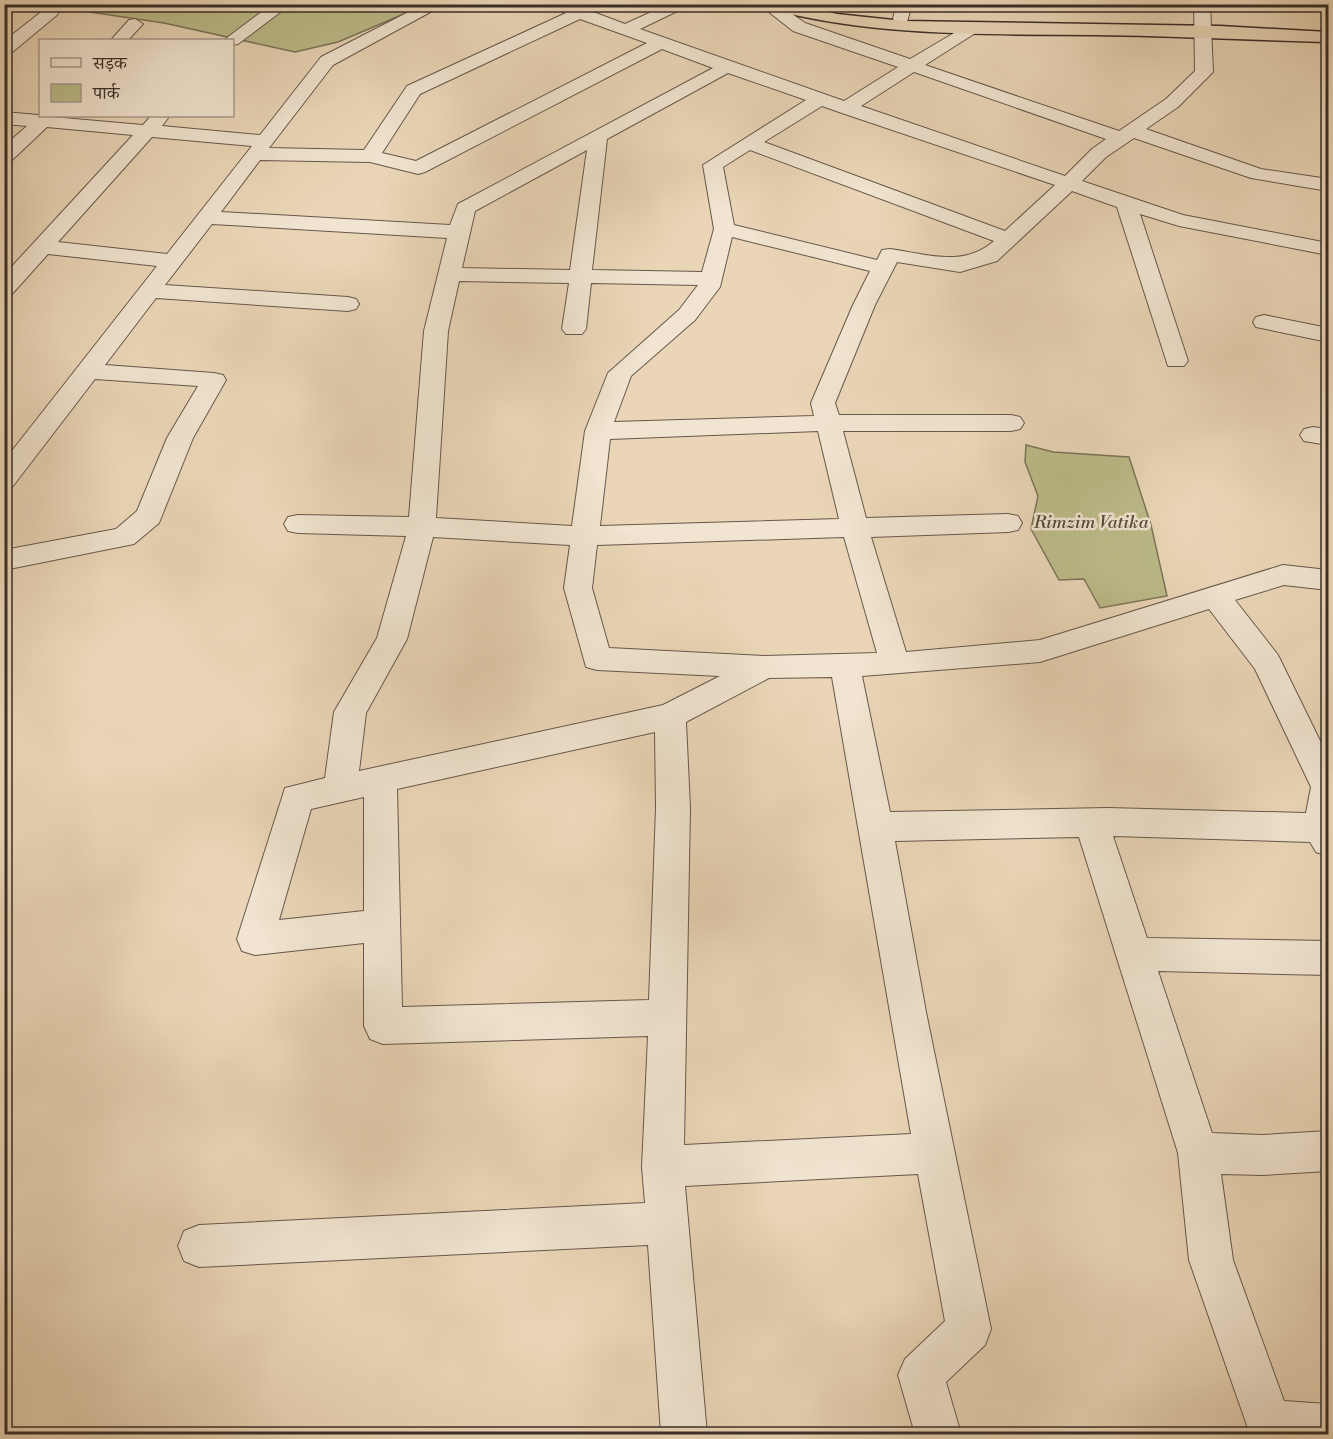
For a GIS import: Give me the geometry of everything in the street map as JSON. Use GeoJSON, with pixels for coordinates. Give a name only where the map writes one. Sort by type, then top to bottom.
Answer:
{"type":"FeatureCollection","features":[{"type":"Feature","properties":{"kind":"highway"},"geometry":{"type":"LineString","coordinates":[[772,4],[808,16],[900,26],[1329,30]]}},
{"type":"Feature","properties":{"kind":"highway"},"geometry":{"type":"LineString","coordinates":[[800,4],[815,9],[1329,37]]}},
{"type":"Feature","properties":{"kind":"street"},"geometry":{"type":"LineString","coordinates":[[233,39],[283,4]]}},
{"type":"Feature","properties":{"kind":"street"},"geometry":{"type":"LineString","coordinates":[[4,480],[327,61],[437,4]]}},
{"type":"Feature","properties":{"kind":"street"},"geometry":{"type":"LineString","coordinates":[[556,4],[727,67],[1179,220],[1329,249]]}},
{"type":"Feature","properties":{"kind":"street"},"geometry":{"type":"LineString","coordinates":[[625,30],[684,4]]}},
{"type":"Feature","properties":{"kind":"street"},"geometry":{"type":"LineString","coordinates":[[767,4],[799,27],[1127,135],[1258,174],[1329,185]]}},
{"type":"Feature","properties":{"kind":"street"},"geometry":{"type":"LineString","coordinates":[[895,664],[855,528],[823,403],[864,305],[890,255],[960,265],[989,256],[1100,153],[1172,104],[1204,72],[1202,4]]}},
{"type":"Feature","properties":{"kind":"street"},"geometry":{"type":"LineString","coordinates":[[4,50],[51,12]]}},
{"type":"Feature","properties":{"kind":"street"},"geometry":{"type":"LineString","coordinates":[[370,156],[413,90],[579,13]]}},
{"type":"Feature","properties":{"kind":"street"},"geometry":{"type":"LineString","coordinates":[[120,39],[135,24]]}},
{"type":"Feature","properties":{"kind":"street"},"geometry":{"type":"LineString","coordinates":[[846,108],[971,28]]}},
{"type":"Feature","properties":{"kind":"street"},"geometry":{"type":"LineString","coordinates":[[4,118],[155,123],[260,147],[370,156],[418,168],[660,43]]}},
{"type":"Feature","properties":{"kind":"street"},"geometry":{"type":"LineString","coordinates":[[340,789],[350,712],[392,639],[422,527],[436,331],[457,232],[465,208],[727,67]]}},
{"type":"Feature","properties":{"kind":"street"},"geometry":{"type":"LineString","coordinates":[[820,99],[713,165],[724,230],[709,287],[687,315],[620,373],[598,430],[578,588],[597,659],[765,667],[895,664],[1040,651],[1283,575],[1329,580]]}},
{"type":"Feature","properties":{"kind":"street"},"geometry":{"type":"LineString","coordinates":[[4,157],[46,118]]}},
{"type":"Feature","properties":{"kind":"street"},"geometry":{"type":"LineString","coordinates":[[4,289],[155,123]]}},
{"type":"Feature","properties":{"kind":"street"},"geometry":{"type":"LineString","coordinates":[[574,329],[598,136]]}},
{"type":"Feature","properties":{"kind":"street"},"geometry":{"type":"LineString","coordinates":[[749,143],[1008,239]]}},
{"type":"Feature","properties":{"kind":"street"},"geometry":{"type":"LineString","coordinates":[[1126,203],[1176,361]]}},
{"type":"Feature","properties":{"kind":"street"},"geometry":{"type":"LineString","coordinates":[[207,217],[457,232]]}},
{"type":"Feature","properties":{"kind":"street"},"geometry":{"type":"LineString","coordinates":[[724,230],[883,268]]}},
{"type":"Feature","properties":{"kind":"street"},"geometry":{"type":"LineString","coordinates":[[43,247],[173,261]]}},
{"type":"Feature","properties":{"kind":"street"},"geometry":{"type":"LineString","coordinates":[[448,274],[711,279]]}},
{"type":"Feature","properties":{"kind":"street"},"geometry":{"type":"LineString","coordinates":[[150,291],[348,304]]}},
{"type":"Feature","properties":{"kind":"street"},"geometry":{"type":"LineString","coordinates":[[1264,322],[1329,335]]}},
{"type":"Feature","properties":{"kind":"street"},"geometry":{"type":"LineString","coordinates":[[89,370],[222,376]]}},
{"type":"Feature","properties":{"kind":"street"},"geometry":{"type":"LineString","coordinates":[[4,560],[124,537],[149,516],[180,438],[214,380],[89,370]]}},
{"type":"Feature","properties":{"kind":"street"},"geometry":{"type":"LineString","coordinates":[[598,430],[828,423],[1011,423]]}},
{"type":"Feature","properties":{"kind":"street"},"geometry":{"type":"LineString","coordinates":[[298,524],[422,527],[584,536],[1008,523]]}},
{"type":"Feature","properties":{"kind":"street"},"geometry":{"type":"LineString","coordinates":[[876,827],[1092,823],[1324,835],[1326,787],[1267,663],[1215,595]]}},
{"type":"Feature","properties":{"kind":"street"},"geometry":{"type":"LineString","coordinates":[[845,665],[969,1329],[921,1375],[938,1434]]}},
{"type":"Feature","properties":{"kind":"street"},"geometry":{"type":"LineString","coordinates":[[382,925],[255,939],[297,798],[669,716],[765,667]]}},
{"type":"Feature","properties":{"kind":"street"},"geometry":{"type":"LineString","coordinates":[[669,716],[673,808],[663,1167],[684,1434]]}},
{"type":"Feature","properties":{"kind":"street"},"geometry":{"type":"LineString","coordinates":[[380,781],[383,1026],[666,1017]]}},
{"type":"Feature","properties":{"kind":"street"},"geometry":{"type":"LineString","coordinates":[[1092,823],[1198,1153],[1211,1260],[1271,1429],[1329,1427]]}},
{"type":"Feature","properties":{"kind":"street"},"geometry":{"type":"LineString","coordinates":[[1134,954],[1329,958]]}},
{"type":"Feature","properties":{"kind":"street"},"geometry":{"type":"LineString","coordinates":[[1198,1153],[1262,1155],[1329,1151]]}},
{"type":"Feature","properties":{"kind":"street"},"geometry":{"type":"LineString","coordinates":[[663,1167],[935,1153]]}},
{"type":"Feature","properties":{"kind":"street"},"geometry":{"type":"LineString","coordinates":[[199,1246],[669,1223]]}},
{"type":"Feature","properties":{"kind":"green space"},"geometry":{"type":"Polygon","coordinates":[[[42,5],[419,5],[411,11],[338,42],[295,52],[164,23],[42,5]]]}},
{"type":"Feature","properties":{"kind":"green space","name":"Rimzim Vatika"},"geometry":{"type":"Polygon","coordinates":[[[1026,445],[1053,452],[1129,457],[1151,525],[1167,596],[1100,608],[1084,579],[1059,580],[1031,529],[1038,496],[1025,462],[1026,445]]]}}]}
